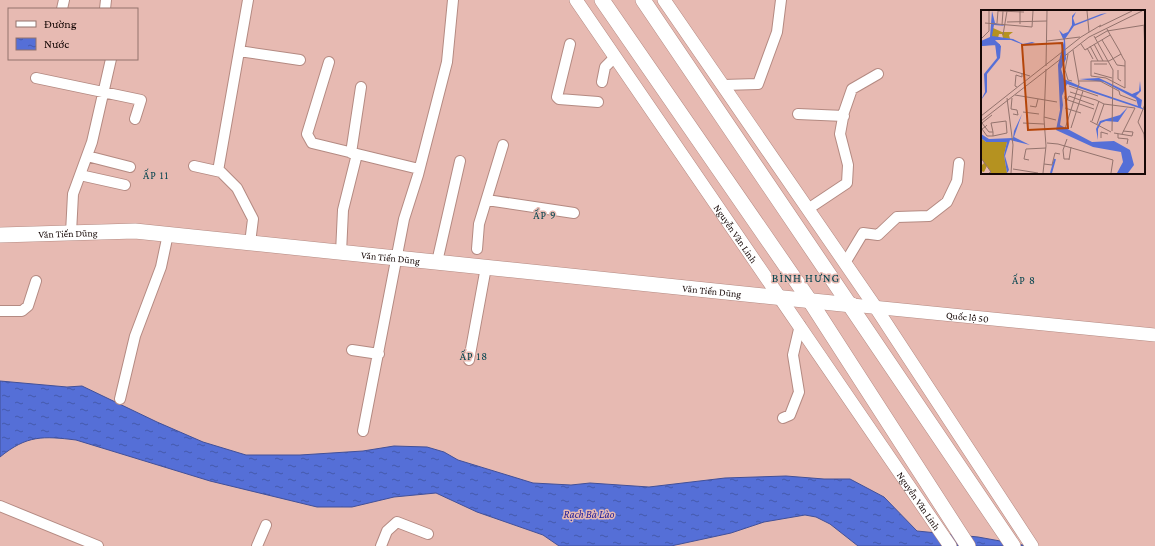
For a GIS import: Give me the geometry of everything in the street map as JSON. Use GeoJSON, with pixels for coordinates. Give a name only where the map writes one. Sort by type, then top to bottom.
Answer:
{"type":"FeatureCollection","features":[{"type":"Feature","properties":{"kind":"highway","name":"Nguyễn Văn Linh"},"geometry":{"type":"LineString","coordinates":[[602,0],[810,301],[968,546]]}},
{"type":"Feature","properties":{"kind":"highway"},"geometry":{"type":"LineString","coordinates":[[643,0],[852,305],[988,494],[1002,529],[1014,546]]}},
{"type":"Feature","properties":{"kind":"highway","name":"Văn Tiến Dũng"},"geometry":{"type":"LineString","coordinates":[[0,235],[135,231],[395,259],[779,297]]}},
{"type":"Feature","properties":{"kind":"highway","name":"Quốc lộ 50"},"geometry":{"type":"LineString","coordinates":[[779,297],[852,305]]}},
{"type":"Feature","properties":{"kind":"main road","name":"Nguyễn Văn Linh"},"geometry":{"type":"LineString","coordinates":[[576,0],[950,546]]}},
{"type":"Feature","properties":{"kind":"main road"},"geometry":{"type":"LineString","coordinates":[[664,0],[876,308],[988,494],[1014,521],[1032,546]]}},
{"type":"Feature","properties":{"kind":"main road","name":"Quốc lộ 50"},"geometry":{"type":"LineString","coordinates":[[852,305],[1155,336]]}},
{"type":"Feature","properties":{"kind":"street"},"geometry":{"type":"LineString","coordinates":[[218,171],[248,0]]}},
{"type":"Feature","properties":{"kind":"street"},"geometry":{"type":"LineString","coordinates":[[363,431],[379,354],[395,259],[404,219],[419,169],[447,62],[453,0]]}},
{"type":"Feature","properties":{"kind":"street"},"geometry":{"type":"LineString","coordinates":[[723,85],[758,84],[776,32],[781,0]]}},
{"type":"Feature","properties":{"kind":"street"},"geometry":{"type":"LineString","coordinates":[[570,44],[557,97],[559,99],[598,102]]}},
{"type":"Feature","properties":{"kind":"street"},"geometry":{"type":"LineString","coordinates":[[239,50],[300,60]]}},
{"type":"Feature","properties":{"kind":"street"},"geometry":{"type":"LineString","coordinates":[[602,82],[605,67],[616,57]]}},
{"type":"Feature","properties":{"kind":"street"},"geometry":{"type":"LineString","coordinates":[[71,233],[73,194],[87,156],[111,60]]}},
{"type":"Feature","properties":{"kind":"street"},"geometry":{"type":"LineString","coordinates":[[329,62],[307,134],[312,143],[419,169]]}},
{"type":"Feature","properties":{"kind":"street"},"geometry":{"type":"LineString","coordinates":[[808,209],[847,183],[848,165],[840,134],[844,116],[852,89],[878,74]]}},
{"type":"Feature","properties":{"kind":"street"},"geometry":{"type":"LineString","coordinates":[[36,78],[141,100],[135,120]]}},
{"type":"Feature","properties":{"kind":"street"},"geometry":{"type":"LineString","coordinates":[[341,252],[343,210],[354,154],[360,87]]}},
{"type":"Feature","properties":{"kind":"street"},"geometry":{"type":"LineString","coordinates":[[798,114],[844,116]]}},
{"type":"Feature","properties":{"kind":"street"},"geometry":{"type":"LineString","coordinates":[[476,249],[479,224],[503,145]]}},
{"type":"Feature","properties":{"kind":"street"},"geometry":{"type":"LineString","coordinates":[[87,156],[130,167]]}},
{"type":"Feature","properties":{"kind":"street"},"geometry":{"type":"LineString","coordinates":[[437,262],[460,161]]}},
{"type":"Feature","properties":{"kind":"street"},"geometry":{"type":"LineString","coordinates":[[845,263],[863,233],[878,235],[898,217],[929,216],[947,202],[957,181],[959,163]]}},
{"type":"Feature","properties":{"kind":"street"},"geometry":{"type":"LineString","coordinates":[[194,166],[218,171],[237,188],[253,219],[250,243]]}},
{"type":"Feature","properties":{"kind":"street"},"geometry":{"type":"LineString","coordinates":[[80,174],[125,185]]}},
{"type":"Feature","properties":{"kind":"street"},"geometry":{"type":"LineString","coordinates":[[487,200],[574,213]]}},
{"type":"Feature","properties":{"kind":"street"},"geometry":{"type":"LineString","coordinates":[[120,399],[135,336],[161,267],[168,234]]}},
{"type":"Feature","properties":{"kind":"street"},"geometry":{"type":"LineString","coordinates":[[469,360],[486,267]]}},
{"type":"Feature","properties":{"kind":"street"},"geometry":{"type":"LineString","coordinates":[[0,311],[22,311],[28,306],[36,281]]}},
{"type":"Feature","properties":{"kind":"street"},"geometry":{"type":"LineString","coordinates":[[783,418],[790,415],[799,392],[793,355],[800,325]]}},
{"type":"Feature","properties":{"kind":"street"},"geometry":{"type":"LineString","coordinates":[[352,350],[379,354]]}},
{"type":"Feature","properties":{"kind":"street"},"geometry":{"type":"LineString","coordinates":[[0,506],[98,546]]}},
{"type":"Feature","properties":{"kind":"street"},"geometry":{"type":"LineString","coordinates":[[381,546],[387,531],[396,522],[428,534]]}},
{"type":"Feature","properties":{"kind":"street"},"geometry":{"type":"LineString","coordinates":[[257,546],[266,525]]}},
{"type":"Feature","properties":{"kind":"water","name":"Rạch Bà Lào"},"geometry":{"type":"Polygon","coordinates":[[[0,381],[67,387],[82,386],[203,442],[246,455],[300,455],[363,451],[394,446],[427,447],[444,452],[458,460],[533,483],[571,485],[590,483],[649,487],[725,478],[786,476],[824,479],[850,479],[884,497],[917,531],[978,537],[1028,546],[858,546],[830,524],[816,517],[805,515],[764,522],[731,533],[671,546],[559,546],[543,535],[477,512],[436,493],[394,497],[352,507],[317,507],[210,481],[76,440],[45,438],[27,441],[19,444],[0,457],[0,381]]]}},
{"type":"Feature","properties":{"kind":"district","name":"ẤP 11"},"geometry":{"type":"Point","coordinates":[156,175]}},
{"type":"Feature","properties":{"kind":"district","name":"ẤP 9"},"geometry":{"type":"Point","coordinates":[545,215]}},
{"type":"Feature","properties":{"kind":"district","name":"BÌNH HƯNG"},"geometry":{"type":"Point","coordinates":[806,278]}},
{"type":"Feature","properties":{"kind":"district","name":"ẤP 8"},"geometry":{"type":"Point","coordinates":[1024,280]}},
{"type":"Feature","properties":{"kind":"district","name":"ẤP 18"},"geometry":{"type":"Point","coordinates":[474,356]}}]}
